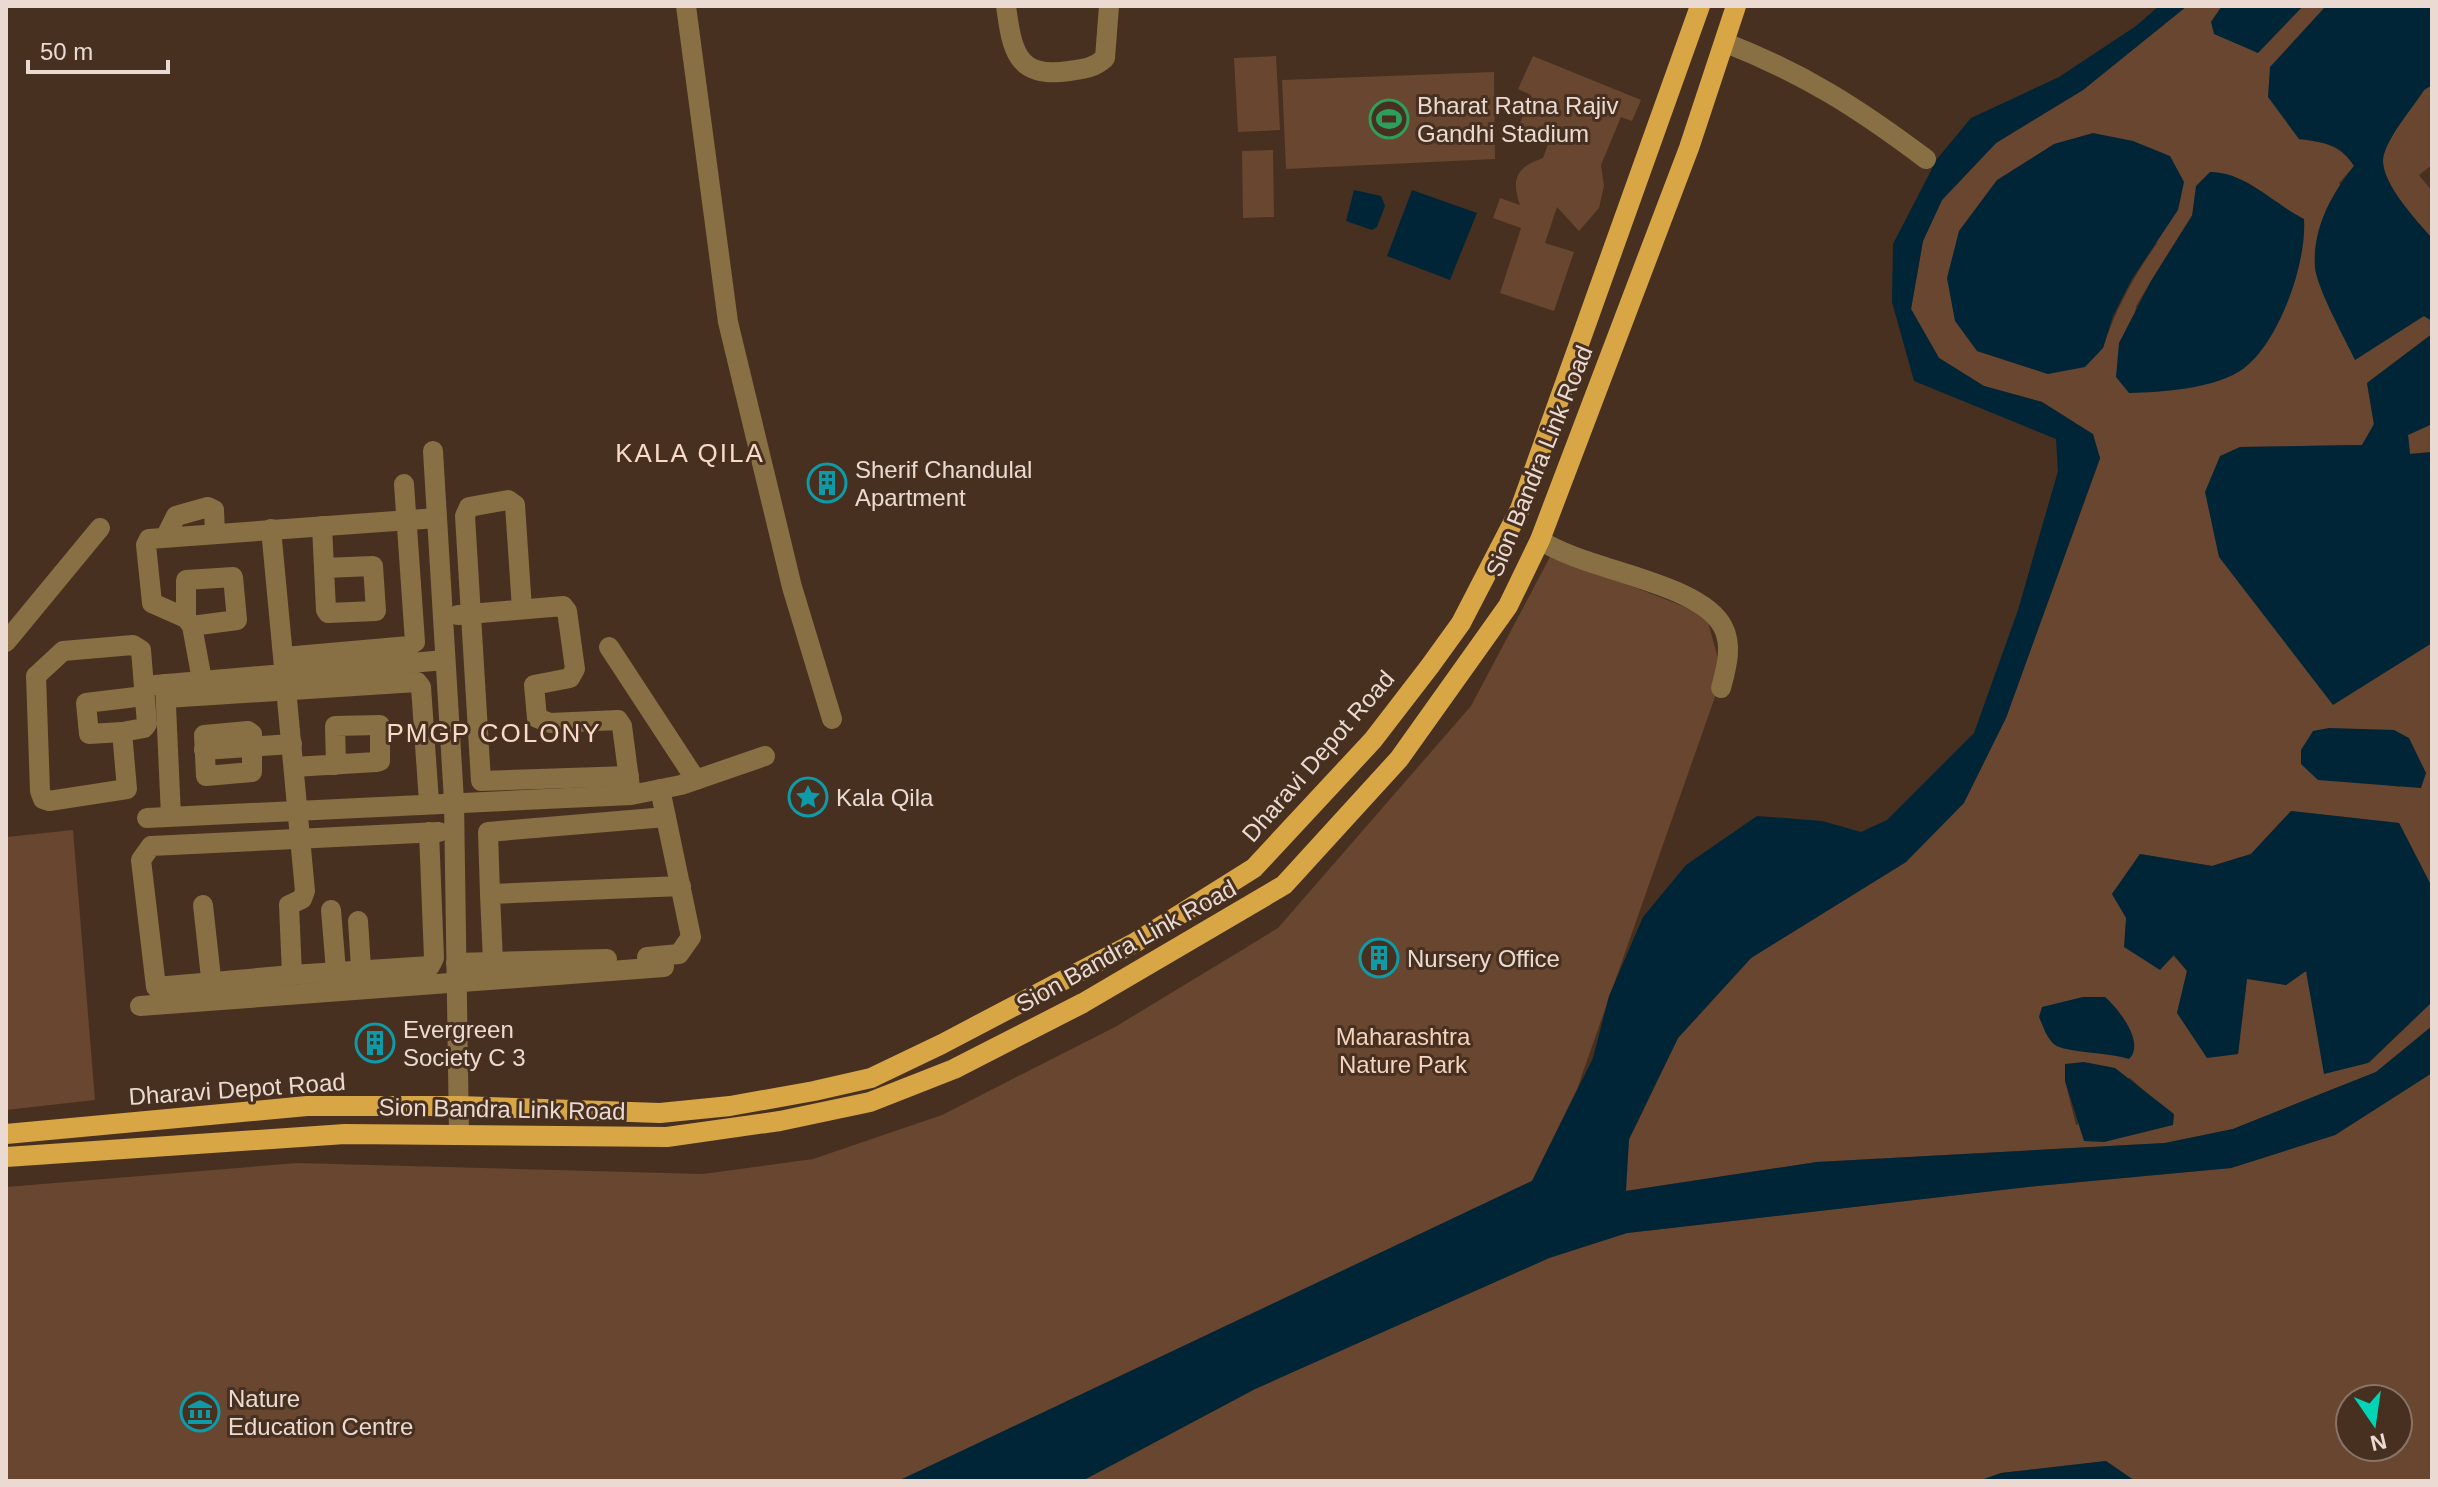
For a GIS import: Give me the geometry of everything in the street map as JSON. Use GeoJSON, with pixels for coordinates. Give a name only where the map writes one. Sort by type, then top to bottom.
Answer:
{"type":"FeatureCollection","features":[{"type":"Feature","properties":{"kind":"main road","name":"Dharavi Depot Road"},"geometry":{"type":"LineString","coordinates":[[6,1134],[307,1106],[460,1106],[660,1113],[771,1100],[871,1078],[1136,942],[1254,868],[1373,740],[1461,623],[1520,509],[1700,6]]}},
{"type":"Feature","properties":{"kind":"main road","name":"Sion Bandra Link Road"},"geometry":{"type":"LineString","coordinates":[[6,1157],[345,1134],[667,1137],[780,1121],[870,1102],[910,1089],[1083,1003],[1284,885],[1399,759],[1508,606],[1540,540],[1674,187],[1726,43],[1736,6]]}},
{"type":"Feature","properties":{"kind":"main road"},"geometry":{"type":"LineString","coordinates":[[1641,176],[1674,187]]}},
{"type":"Feature","properties":{"kind":"main road"},"geometry":{"type":"LineString","coordinates":[[1613,252],[1644,265]]}},
{"type":"Feature","properties":{"kind":"street"},"geometry":{"type":"LineString","coordinates":[[686,6],[728,322],[792,587],[832,719]]}},
{"type":"Feature","properties":{"kind":"street"},"geometry":{"type":"LineString","coordinates":[[1006,6],[1012,46],[1018,58],[1031,68],[1051,73],[1089,68],[1105,58],[1109,6]]}},
{"type":"Feature","properties":{"kind":"street"},"geometry":{"type":"LineString","coordinates":[[1726,43],[1801,74],[1836,94],[1926,159]]}},
{"type":"Feature","properties":{"kind":"street"},"geometry":{"type":"LineString","coordinates":[[433,451],[454,801],[459,1134]]}},
{"type":"Feature","properties":{"kind":"street"},"geometry":{"type":"LineString","coordinates":[[389,666],[416,639],[404,484]]}},
{"type":"Feature","properties":{"kind":"street"},"geometry":{"type":"LineString","coordinates":[[522,609],[515,505],[508,500],[472,506],[465,512],[481,781],[660,789],[765,756]]}},
{"type":"Feature","properties":{"kind":"street"},"geometry":{"type":"LineString","coordinates":[[202,680],[189,622],[159,607],[149,595],[146,545],[149,539],[437,518]]}},
{"type":"Feature","properties":{"kind":"street"},"geometry":{"type":"LineString","coordinates":[[322,526],[324,568]]}},
{"type":"Feature","properties":{"kind":"street"},"geometry":{"type":"LineString","coordinates":[[6,642],[100,528]]}},
{"type":"Feature","properties":{"kind":"street"},"geometry":{"type":"LineString","coordinates":[[271,529],[305,891],[302,899],[289,902],[292,975]]}},
{"type":"Feature","properties":{"kind":"street"},"geometry":{"type":"LineString","coordinates":[[1540,540],[1559,553],[1689,597],[1711,611],[1723,628],[1728,644],[1721,688]]}},
{"type":"Feature","properties":{"kind":"street"},"geometry":{"type":"LineString","coordinates":[[443,618],[563,606],[567,611],[574,674],[570,678],[534,685],[537,718],[550,723],[618,720],[622,726],[630,786]]}},
{"type":"Feature","properties":{"kind":"street"},"geometry":{"type":"LineString","coordinates":[[122,732],[125,791],[43,799],[39,775],[37,674],[63,651],[133,645],[141,650],[144,691],[146,727],[89,734],[86,703],[144,691],[253,684],[285,674],[445,660]]}},
{"type":"Feature","properties":{"kind":"street"},"geometry":{"type":"LineString","coordinates":[[609,647],[696,780]]}},
{"type":"Feature","properties":{"kind":"street"},"geometry":{"type":"LineString","coordinates":[[389,666],[421,687],[429,802]]}},
{"type":"Feature","properties":{"kind":"street"},"geometry":{"type":"LineString","coordinates":[[165,691],[202,680],[253,684]]}},
{"type":"Feature","properties":{"kind":"street"},"geometry":{"type":"LineString","coordinates":[[165,691],[171,816]]}},
{"type":"Feature","properties":{"kind":"street"},"geometry":{"type":"LineString","coordinates":[[204,750],[292,744]]}},
{"type":"Feature","properties":{"kind":"street"},"geometry":{"type":"LineString","coordinates":[[294,767],[336,765]]}},
{"type":"Feature","properties":{"kind":"street"},"geometry":{"type":"LineString","coordinates":[[147,818],[454,801],[630,786]]}},
{"type":"Feature","properties":{"kind":"street"},"geometry":{"type":"LineString","coordinates":[[456,973],[493,962],[679,954],[686,948],[691,937],[660,789]]}},
{"type":"Feature","properties":{"kind":"street"},"geometry":{"type":"LineString","coordinates":[[493,962],[488,832],[666,817]]}},
{"type":"Feature","properties":{"kind":"street"},"geometry":{"type":"LineString","coordinates":[[454,831],[151,846],[143,852],[154,985],[159,988],[212,991],[456,973],[664,967]]}},
{"type":"Feature","properties":{"kind":"street"},"geometry":{"type":"LineString","coordinates":[[140,1006],[292,975],[336,971],[362,979],[424,968],[434,962],[429,832]]}},
{"type":"Feature","properties":{"kind":"street"},"geometry":{"type":"LineString","coordinates":[[490,894],[681,886]]}},
{"type":"Feature","properties":{"kind":"street"},"geometry":{"type":"LineString","coordinates":[[203,905],[212,991]]}},
{"type":"Feature","properties":{"kind":"street"},"geometry":{"type":"LineString","coordinates":[[331,910],[336,971]]}},
{"type":"Feature","properties":{"kind":"street"},"geometry":{"type":"LineString","coordinates":[[358,921],[362,979]]}},
{"type":"Feature","properties":{"kind":"green space"},"geometry":{"type":"Polygon","coordinates":[[[2187,6],[2222,6],[2211,22],[2257,53],[2303,6],[2326,6],[2309,25],[2299,139],[2331,146],[2343,153],[2354,166],[2339,183],[2424,316],[2432,321],[2432,334],[2367,383],[2374,425],[2362,445],[2240,447],[2333,704],[2432,643],[2432,887],[2399,823],[2291,811],[2251,854],[2212,866],[2140,854],[2112,894],[2129,916],[2187,971],[2177,1013],[2238,1054],[2247,978],[2286,985],[2306,971],[2369,1063],[2432,1002],[2432,1027],[2376,1072],[2233,1129],[2165,1143],[1817,1162],[1625,1191],[1629,1140],[1678,1038],[1751,958],[1906,862],[2006,718],[2100,459],[2092,434],[2042,402],[1984,386],[1939,358],[1911,309],[1923,241],[1942,200],[1996,143],[2083,90],[2187,6]],[[2249,184],[2192,215],[2136,306],[2129,393],[2203,385],[2304,220],[2281,208],[2249,184]],[[2158,242],[1977,351],[2048,374],[2103,348],[2126,293],[2158,242]],[[2394,730],[2364,731],[2366,782],[2400,787],[2394,730]],[[2130,1078],[2065,1081],[2076,1125],[2151,1097],[2130,1078]]]}},
{"type":"Feature","properties":{"kind":"green space"},"geometry":{"type":"Polygon","coordinates":[[[1276,56],[1280,130],[1238,132],[1234,58],[1276,56]]]}},
{"type":"Feature","properties":{"kind":"green space"},"geometry":{"type":"Polygon","coordinates":[[[1533,56],[1641,100],[1632,121],[1621,117],[1601,165],[1604,186],[1599,208],[1579,231],[1557,207],[1545,243],[1574,252],[1554,311],[1500,293],[1521,228],[1493,218],[1500,198],[1520,205],[1516,188],[1518,175],[1527,165],[1543,158],[1548,144],[1517,131],[1531,95],[1518,89],[1533,56]]]}},
{"type":"Feature","properties":{"kind":"green space","name":"Bharat Ratna Rajiv Gandhi Stadium"},"geometry":{"type":"Polygon","coordinates":[[[1494,72],[1495,159],[1286,169],[1282,80],[1494,72]]]}},
{"type":"Feature","properties":{"kind":"green space"},"geometry":{"type":"Polygon","coordinates":[[[2432,85],[2432,165],[2419,175],[2432,191],[2432,238],[2399,199],[2383,164],[2387,146],[2397,129],[2424,90],[2432,85]]]}},
{"type":"Feature","properties":{"kind":"green space"},"geometry":{"type":"Polygon","coordinates":[[[1273,150],[1274,217],[1243,218],[1242,151],[1273,150]]]}},
{"type":"Feature","properties":{"kind":"green space"},"geometry":{"type":"Polygon","coordinates":[[[2432,424],[2432,452],[2410,454],[2408,435],[2432,424]]]}},
{"type":"Feature","properties":{"kind":"green space","name":"Maharashtra Nature Park"},"geometry":{"type":"Polygon","coordinates":[[[1551,555],[1706,615],[1719,662],[1715,697],[1577,1089],[1532,1181],[898,1481],[6,1481],[6,1187],[297,1163],[703,1174],[813,1159],[942,1115],[1115,1027],[1278,928],[1471,706],[1551,555]]]}},
{"type":"Feature","properties":{"kind":"green space"},"geometry":{"type":"Polygon","coordinates":[[[73,830],[95,1100],[6,1110],[6,837],[73,830]]]}},
{"type":"Feature","properties":{"kind":"green space"},"geometry":{"type":"Polygon","coordinates":[[[2432,1073],[2432,1481],[2135,1481],[2106,1461],[2001,1473],[1981,1481],[1082,1481],[1255,1389],[1549,1258],[1627,1233],[2037,1186],[2231,1168],[2335,1135],[2432,1073]]]}},
{"type":"Feature","properties":{"kind":"water"},"geometry":{"type":"Polygon","coordinates":[[[2159,6],[2187,6],[2083,90],[1996,143],[1942,200],[1923,241],[1911,309],[1939,358],[1984,386],[2042,402],[2093,434],[2100,458],[2006,718],[1964,803],[1906,862],[1751,958],[1678,1038],[1629,1139],[1626,1191],[1817,1162],[2165,1143],[2233,1129],[2376,1072],[2432,1026],[2432,1073],[2335,1135],[2231,1168],[2037,1186],[1627,1233],[1549,1258],[1255,1389],[1082,1481],[898,1481],[1532,1181],[1593,1058],[1609,996],[1643,917],[1686,865],[1757,816],[1822,821],[1861,832],[1887,820],[1974,733],[2018,610],[2058,471],[2056,439],[1914,381],[1892,302],[1893,244],[1937,159],[1971,118],[2059,77],[2136,26],[2159,6]]]}},
{"type":"Feature","properties":{"kind":"water"},"geometry":{"type":"Polygon","coordinates":[[[2222,6],[2303,6],[2258,53],[2214,34],[2211,22],[2222,6]]]}},
{"type":"Feature","properties":{"kind":"water"},"geometry":{"type":"Polygon","coordinates":[[[2326,6],[2432,6],[2432,85],[2424,90],[2397,129],[2387,146],[2383,164],[2399,199],[2432,238],[2432,321],[2424,316],[2355,360],[2332,314],[2315,268],[2320,226],[2338,188],[2354,166],[2337,149],[2324,143],[2299,139],[2268,97],[2270,67],[2326,6]]]}},
{"type":"Feature","properties":{"kind":"water"},"geometry":{"type":"Polygon","coordinates":[[[2093,133],[2133,141],[2170,156],[2184,182],[2178,210],[2132,279],[2113,316],[2103,348],[2085,367],[2048,374],[1977,351],[1955,321],[1947,278],[1959,231],[1997,180],[2054,144],[2093,133]]]}},
{"type":"Feature","properties":{"kind":"water"},"geometry":{"type":"Polygon","coordinates":[[[2210,172],[2223,173],[2248,183],[2304,219],[2301,257],[2288,301],[2279,322],[2256,357],[2231,376],[2188,388],[2129,393],[2116,377],[2119,343],[2151,281],[2192,216],[2196,186],[2210,172]]]}},
{"type":"Feature","properties":{"kind":"water"},"geometry":{"type":"Polygon","coordinates":[[[1354,190],[1381,196],[1385,206],[1377,227],[1372,230],[1346,221],[1354,190]]]}},
{"type":"Feature","properties":{"kind":"water"},"geometry":{"type":"Polygon","coordinates":[[[1412,190],[1477,213],[1450,280],[1387,256],[1412,190]]]}},
{"type":"Feature","properties":{"kind":"water"},"geometry":{"type":"Polygon","coordinates":[[[2432,334],[2432,424],[2408,435],[2410,454],[2432,452],[2432,643],[2333,705],[2219,557],[2205,492],[2220,456],[2240,447],[2362,445],[2374,424],[2367,383],[2432,334]]]}},
{"type":"Feature","properties":{"kind":"water"},"geometry":{"type":"Polygon","coordinates":[[[2329,728],[2394,730],[2409,738],[2426,773],[2421,788],[2318,780],[2301,764],[2301,750],[2313,731],[2329,728]]]}},
{"type":"Feature","properties":{"kind":"water"},"geometry":{"type":"Polygon","coordinates":[[[2291,811],[2399,823],[2432,887],[2432,1002],[2368,1063],[2324,1074],[2306,971],[2286,985],[2247,979],[2238,1054],[2207,1058],[2177,1013],[2187,971],[2174,955],[2160,970],[2124,947],[2126,918],[2112,894],[2140,854],[2212,866],[2251,854],[2291,811]]]}},
{"type":"Feature","properties":{"kind":"water"},"geometry":{"type":"Polygon","coordinates":[[[2083,997],[2105,997],[2123,1017],[2134,1044],[2129,1059],[2060,1047],[2050,1039],[2039,1017],[2042,1007],[2083,997]]]}},
{"type":"Feature","properties":{"kind":"water"},"geometry":{"type":"Polygon","coordinates":[[[2084,1062],[2115,1068],[2174,1114],[2173,1125],[2104,1142],[2084,1141],[2065,1081],[2065,1064],[2084,1062]]]}},
{"type":"Feature","properties":{"kind":"water"},"geometry":{"type":"Polygon","coordinates":[[[2106,1461],[2135,1481],[1981,1480],[2001,1473],[2106,1461]]]}},
{"type":"Feature","properties":{"kind":"place","name":"Bharat Ratna Rajiv Gandhi Stadium"},"geometry":{"type":"Point","coordinates":[1389,119]}},
{"type":"Feature","properties":{"kind":"place","name":"Sherif Chandulal Apartment"},"geometry":{"type":"Point","coordinates":[827,483]}},
{"type":"Feature","properties":{"kind":"place","name":"Kala Qila"},"geometry":{"type":"Point","coordinates":[808,797]}},
{"type":"Feature","properties":{"kind":"place","name":"Nursery Office"},"geometry":{"type":"Point","coordinates":[1379,958]}},
{"type":"Feature","properties":{"kind":"place","name":"Evergreen Society C 3"},"geometry":{"type":"Point","coordinates":[375,1043]}},
{"type":"Feature","properties":{"kind":"place","name":"Nature Education Centre"},"geometry":{"type":"Point","coordinates":[200,1412]}},
{"type":"Feature","properties":{"kind":"district","name":"KALA QILA"},"geometry":{"type":"Point","coordinates":[690,453]}},
{"type":"Feature","properties":{"kind":"district","name":"PMGP COLONY"},"geometry":{"type":"Point","coordinates":[494,733]}}]}
